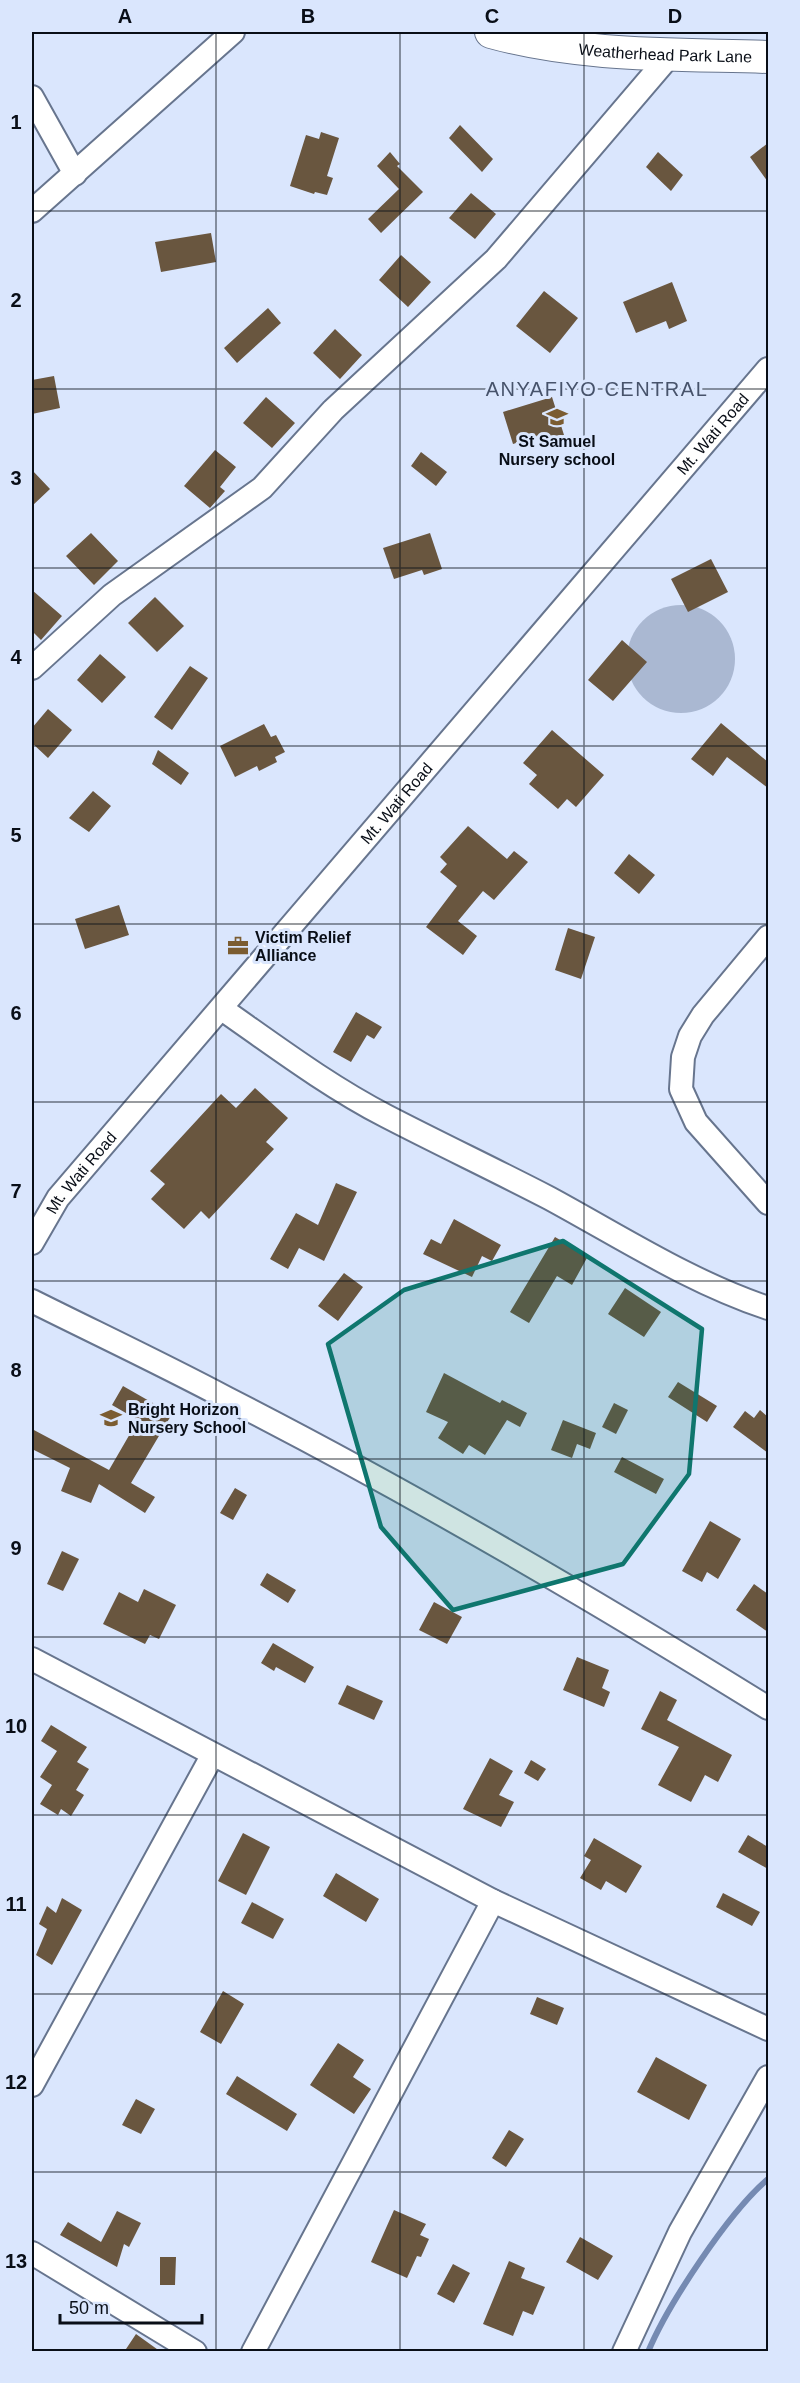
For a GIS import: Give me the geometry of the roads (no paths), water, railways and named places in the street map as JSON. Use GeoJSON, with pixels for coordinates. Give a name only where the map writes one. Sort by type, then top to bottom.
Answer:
{"type":"FeatureCollection","features":[{"type":"Feature","properties":{"kind":"street"},"geometry":{"type":"LineString","coordinates":[[32,211],[233,32]]}},
{"type":"Feature","properties":{"kind":"street","name":"Weatherhead Park Lane"},"geometry":{"type":"LineString","coordinates":[[491,32],[519,39],[591,49],[768,57]]}},
{"type":"Feature","properties":{"kind":"street"},"geometry":{"type":"LineString","coordinates":[[32,668],[112,595],[269,482],[333,410],[496,259],[671,54]]}},
{"type":"Feature","properties":{"kind":"street"},"geometry":{"type":"LineString","coordinates":[[32,97],[75,174]]}},
{"type":"Feature","properties":{"kind":"street","name":"Mt. Wati Road"},"geometry":{"type":"LineString","coordinates":[[32,1243],[58,1198],[768,369]]}},
{"type":"Feature","properties":{"kind":"street"},"geometry":{"type":"LineString","coordinates":[[768,937],[694,1029],[683,1057],[681,1089],[696,1122],[768,1203]]}},
{"type":"Feature","properties":{"kind":"street"},"geometry":{"type":"LineString","coordinates":[[222,1009],[285,1053],[386,1116],[549,1198],[677,1269],[731,1295],[768,1308]]}},
{"type":"Feature","properties":{"kind":"street"},"geometry":{"type":"LineString","coordinates":[[32,1207],[58,1198]]}},
{"type":"Feature","properties":{"kind":"street"},"geometry":{"type":"LineString","coordinates":[[32,1301],[226,1398],[469,1529],[626,1620],[768,1708]]}},
{"type":"Feature","properties":{"kind":"street"},"geometry":{"type":"LineString","coordinates":[[32,1659],[212,1756],[493,1901],[768,2029]]}},
{"type":"Feature","properties":{"kind":"street"},"geometry":{"type":"LineString","coordinates":[[32,2085],[212,1756]]}},
{"type":"Feature","properties":{"kind":"street"},"geometry":{"type":"LineString","coordinates":[[253,2352],[493,1901]]}},
{"type":"Feature","properties":{"kind":"street"},"geometry":{"type":"LineString","coordinates":[[624,2352],[680,2232],[768,2077]]}},
{"type":"Feature","properties":{"kind":"street"},"geometry":{"type":"LineString","coordinates":[[32,2253],[195,2352]]}},
{"type":"Feature","properties":{"kind":"waterway"},"geometry":{"type":"LineString","coordinates":[[648,2352],[670,2309],[701,2260],[736,2213],[768,2179]]}},
{"type":"Feature","properties":{"kind":"place","name":"St Samuel Nursery school"},"geometry":{"type":"Point","coordinates":[557,417]}},
{"type":"Feature","properties":{"kind":"place","name":"Victim Relief Alliance"},"geometry":{"type":"Point","coordinates":[238,946]}},
{"type":"Feature","properties":{"kind":"place","name":"Bright Horizon Nursery School"},"geometry":{"type":"Point","coordinates":[111,1418]}},
{"type":"Feature","properties":{"kind":"district","name":"ANYAFIYO CENTRAL"},"geometry":{"type":"Point","coordinates":[597,389]}}]}
